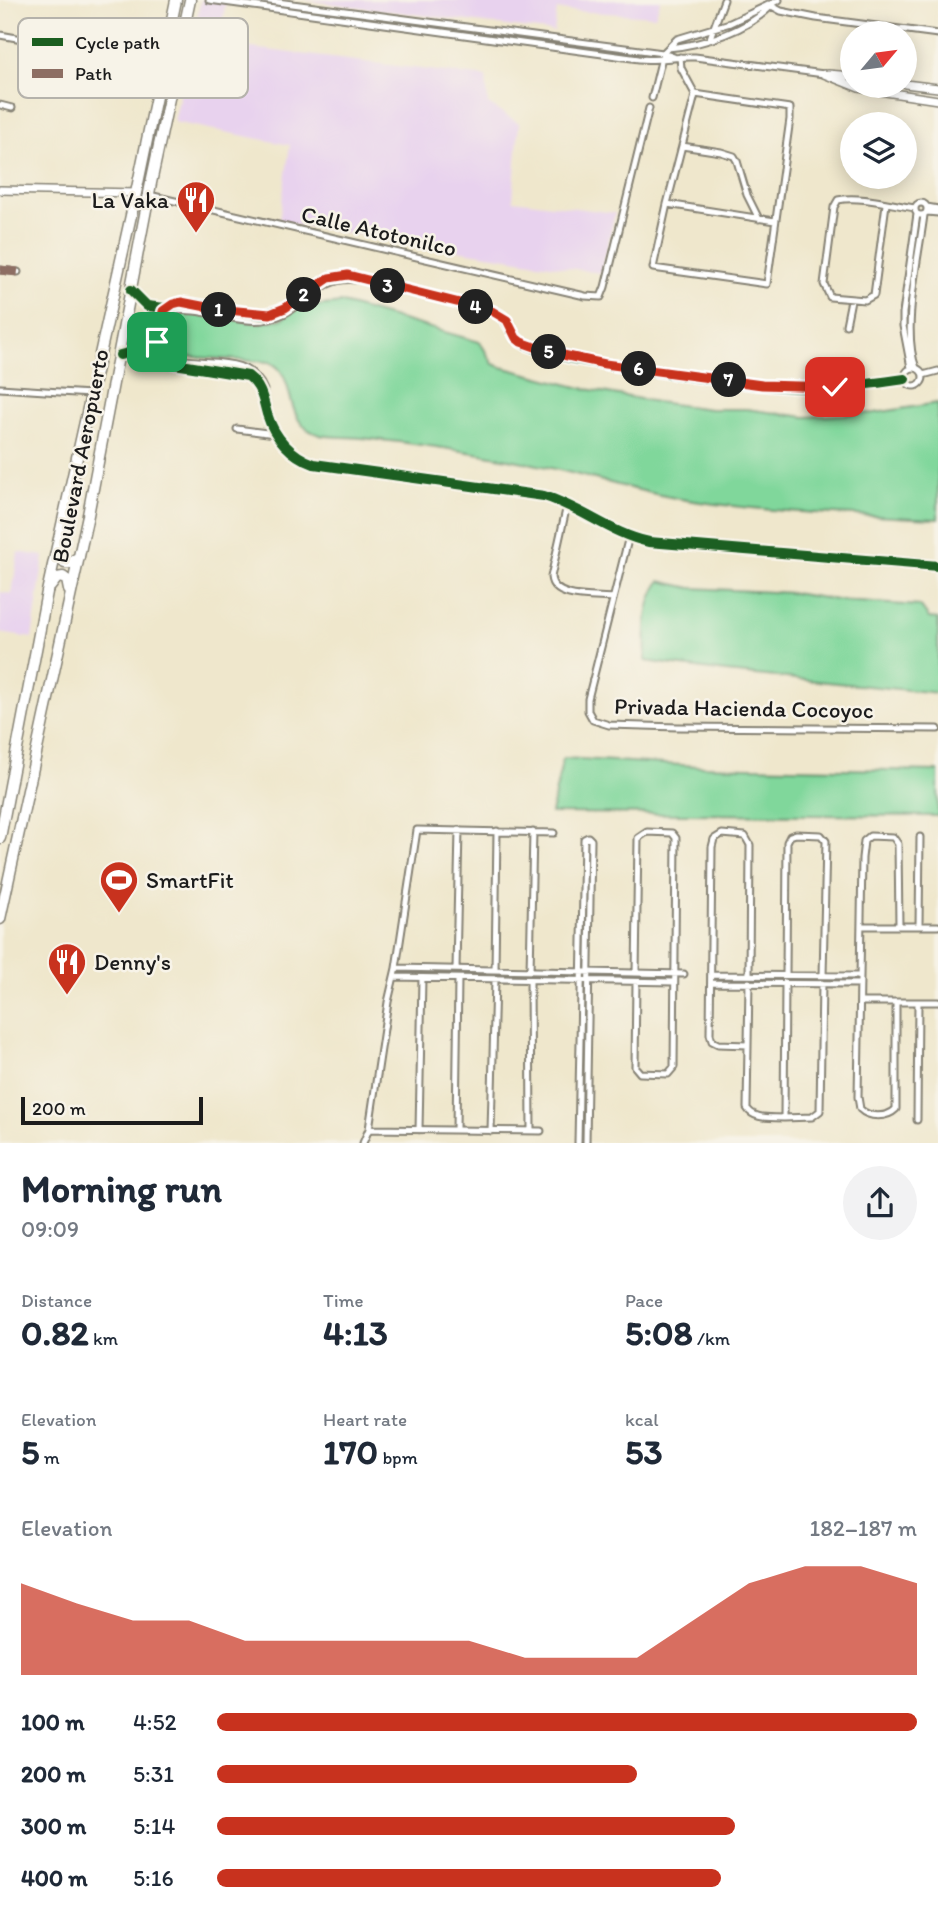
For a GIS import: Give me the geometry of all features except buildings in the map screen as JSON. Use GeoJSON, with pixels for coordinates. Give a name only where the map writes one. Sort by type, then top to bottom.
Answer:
{"type":"FeatureCollection","features":[{"type":"Feature","properties":{"kind":"highway","name":"Boulevard Aeropuerto"},"geometry":{"type":"LineString","coordinates":[[172,18],[176,0]]}},
{"type":"Feature","properties":{"kind":"highway","name":"Boulevard Aeropuerto"},"geometry":{"type":"LineString","coordinates":[[186,18],[190,0]]}},
{"type":"Feature","properties":{"kind":"highway","name":"Boulevard Aeropuerto"},"geometry":{"type":"LineString","coordinates":[[0,838],[5,797],[47,592],[156,98]]}},
{"type":"Feature","properties":{"kind":"highway","name":"Boulevard Aeropuerto"},"geometry":{"type":"LineString","coordinates":[[0,919],[79,557],[169,98]]}},
{"type":"Feature","properties":{"kind":"highway"},"geometry":{"type":"LineString","coordinates":[[59,538],[65,563],[79,557]]}},
{"type":"Feature","properties":{"kind":"highway"},"geometry":{"type":"LineString","coordinates":[[47,592],[57,578],[65,578],[69,584],[69,604]]}},
{"type":"Feature","properties":{"kind":"street"},"geometry":{"type":"LineString","coordinates":[[209,0],[665,51],[677,57],[840,75]]}},
{"type":"Feature","properties":{"kind":"street"},"geometry":{"type":"LineString","coordinates":[[262,0],[599,53],[661,61],[677,57]]}},
{"type":"Feature","properties":{"kind":"street"},"geometry":{"type":"LineString","coordinates":[[710,38],[724,0]]}},
{"type":"Feature","properties":{"kind":"street"},"geometry":{"type":"LineString","coordinates":[[665,51],[710,38],[754,20],[773,3]]}},
{"type":"Feature","properties":{"kind":"street"},"geometry":{"type":"LineString","coordinates":[[652,98],[665,51],[680,38],[738,20],[773,3],[816,18],[938,33]]}},
{"type":"Feature","properties":{"kind":"street"},"geometry":{"type":"LineString","coordinates":[[0,35],[18,38]]}},
{"type":"Feature","properties":{"kind":"street"},"geometry":{"type":"LineString","coordinates":[[550,38],[550,46]]}},
{"type":"Feature","properties":{"kind":"street"},"geometry":{"type":"LineString","coordinates":[[599,53],[600,45]]}},
{"type":"Feature","properties":{"kind":"street"},"geometry":{"type":"LineString","coordinates":[[677,57],[695,94],[653,268],[767,284],[790,119],[789,108],[695,94]]}},
{"type":"Feature","properties":{"kind":"street"},"geometry":{"type":"LineString","coordinates":[[824,74],[859,88],[938,100]]}},
{"type":"Feature","properties":{"kind":"street"},"geometry":{"type":"LineString","coordinates":[[917,85],[938,88]]}},
{"type":"Feature","properties":{"kind":"street"},"geometry":{"type":"LineString","coordinates":[[0,106],[12,108]]}},
{"type":"Feature","properties":{"kind":"street","name":"Calle Atotonilco"},"geometry":{"type":"LineString","coordinates":[[149,194],[585,296],[601,297],[649,108]]}},
{"type":"Feature","properties":{"kind":"street"},"geometry":{"type":"LineString","coordinates":[[682,146],[734,156],[747,195],[759,219]]}},
{"type":"Feature","properties":{"kind":"street"},"geometry":{"type":"LineString","coordinates":[[0,190],[136,193]]}},
{"type":"Feature","properties":{"kind":"street"},"geometry":{"type":"LineString","coordinates":[[886,204],[874,295],[865,300],[832,298],[827,295],[825,288],[838,200],[847,198],[886,204],[922,211],[938,211]]}},
{"type":"Feature","properties":{"kind":"street"},"geometry":{"type":"LineString","coordinates":[[667,204],[775,221]]}},
{"type":"Feature","properties":{"kind":"street"},"geometry":{"type":"LineString","coordinates":[[922,211],[909,327],[913,368],[923,375],[938,371]]}},
{"type":"Feature","properties":{"kind":"street"},"geometry":{"type":"LineString","coordinates":[[0,270],[18,272]]}},
{"type":"Feature","properties":{"kind":"street"},"geometry":{"type":"LineString","coordinates":[[159,360],[159,326],[167,311],[181,302],[216,313],[272,319],[286,313],[306,296],[337,280],[373,282],[492,311],[507,320],[521,342],[549,352],[605,364],[782,387],[863,386],[905,379]]}},
{"type":"Feature","properties":{"kind":"street"},"geometry":{"type":"LineString","coordinates":[[131,290],[147,306],[167,311]]}},
{"type":"Feature","properties":{"kind":"street"},"geometry":{"type":"LineString","coordinates":[[846,325],[851,300]]}},
{"type":"Feature","properties":{"kind":"street"},"geometry":{"type":"LineString","coordinates":[[124,335],[173,358],[239,366],[254,374],[261,384],[278,435]]}},
{"type":"Feature","properties":{"kind":"street"},"geometry":{"type":"LineString","coordinates":[[120,355],[136,351],[159,360],[243,374],[251,378],[261,392],[278,435],[298,457],[314,464],[509,489],[544,496],[629,536],[649,542],[938,566]]}},
{"type":"Feature","properties":{"kind":"street"},"geometry":{"type":"LineString","coordinates":[[208,369],[209,362]]}},
{"type":"Feature","properties":{"kind":"street"},"geometry":{"type":"LineString","coordinates":[[913,368],[906,372],[905,379],[908,384],[916,386],[923,375]]}},
{"type":"Feature","properties":{"kind":"street"},"geometry":{"type":"LineString","coordinates":[[0,388],[90,394]]}},
{"type":"Feature","properties":{"kind":"street"},"geometry":{"type":"LineString","coordinates":[[237,429],[278,435]]}},
{"type":"Feature","properties":{"kind":"street"},"geometry":{"type":"LineString","coordinates":[[567,505],[551,576],[552,584],[557,590],[613,598],[629,536]]}},
{"type":"Feature","properties":{"kind":"street","name":"Privada Hacienda Cocoyoc"},"geometry":{"type":"LineString","coordinates":[[613,598],[588,699],[588,711],[593,720],[678,727],[938,729]]}},
{"type":"Feature","properties":{"kind":"street"},"geometry":{"type":"LineString","coordinates":[[363,1143],[369,1129],[415,833],[421,829],[554,833]]}},
{"type":"Feature","properties":{"kind":"street"},"geometry":{"type":"LineString","coordinates":[[456,969],[459,830]]}},
{"type":"Feature","properties":{"kind":"street"},"geometry":{"type":"LineString","coordinates":[[495,970],[497,831]]}},
{"type":"Feature","properties":{"kind":"street"},"geometry":{"type":"LineString","coordinates":[[530,971],[533,832]]}},
{"type":"Feature","properties":{"kind":"street"},"geometry":{"type":"LineString","coordinates":[[636,973],[638,838],[647,832],[672,833],[676,838],[674,1067],[668,1074],[640,1073],[635,1067],[636,982]]}},
{"type":"Feature","properties":{"kind":"street"},"geometry":{"type":"LineString","coordinates":[[748,1045],[718,1044],[712,1041],[710,1034],[712,847],[714,839],[722,834],[741,834],[750,841],[749,975]]}},
{"type":"Feature","properties":{"kind":"street"},"geometry":{"type":"LineString","coordinates":[[749,982],[748,1112],[757,1116],[784,1118],[812,1118],[820,1111],[826,841],[821,835],[796,834],[790,836],[788,842],[784,1118]]}},
{"type":"Feature","properties":{"kind":"street"},"geometry":{"type":"LineString","coordinates":[[896,1002],[897,1104],[894,1112],[886,1115],[866,1114],[859,1104],[863,845],[866,838],[875,835],[893,837],[898,844],[899,926]]}},
{"type":"Feature","properties":{"kind":"street"},"geometry":{"type":"LineString","coordinates":[[578,1143],[584,839],[588,837],[591,840],[586,1143]]}},
{"type":"Feature","properties":{"kind":"street"},"geometry":{"type":"LineString","coordinates":[[919,926],[920,837]]}},
{"type":"Feature","properties":{"kind":"street"},"geometry":{"type":"LineString","coordinates":[[861,926],[938,926]]}},
{"type":"Feature","properties":{"kind":"street"},"geometry":{"type":"LineString","coordinates":[[396,968],[684,974]]}},
{"type":"Feature","properties":{"kind":"street"},"geometry":{"type":"LineString","coordinates":[[711,975],[785,979]]}},
{"type":"Feature","properties":{"kind":"street"},"geometry":{"type":"LineString","coordinates":[[711,983],[860,976]]}},
{"type":"Feature","properties":{"kind":"street"},"geometry":{"type":"LineString","coordinates":[[394,977],[674,982]]}},
{"type":"Feature","properties":{"kind":"street"},"geometry":{"type":"LineString","coordinates":[[419,1130],[422,978]]}},
{"type":"Feature","properties":{"kind":"street"},"geometry":{"type":"LineString","coordinates":[[456,1130],[458,979]]}},
{"type":"Feature","properties":{"kind":"street"},"geometry":{"type":"LineString","coordinates":[[491,1131],[495,979]]}},
{"type":"Feature","properties":{"kind":"street"},"geometry":{"type":"LineString","coordinates":[[823,979],[860,984]]}},
{"type":"Feature","properties":{"kind":"street"},"geometry":{"type":"LineString","coordinates":[[530,980],[531,1131]]}},
{"type":"Feature","properties":{"kind":"street"},"geometry":{"type":"LineString","coordinates":[[860,1002],[938,1002]]}},
{"type":"Feature","properties":{"kind":"street"},"geometry":{"type":"LineString","coordinates":[[917,1120],[918,1002]]}},
{"type":"Feature","properties":{"kind":"street"},"geometry":{"type":"LineString","coordinates":[[369,1129],[541,1131]]}},
{"type":"Feature","properties":{"kind":"shaded area"},"geometry":{"type":"Polygon","coordinates":[[[201,0],[226,0],[223,18],[197,18],[201,0]]]}},
{"type":"Feature","properties":{"kind":"shaded area"},"geometry":{"type":"Polygon","coordinates":[[[303,0],[661,0],[655,16],[557,10],[554,32],[303,0]]]}},
{"type":"Feature","properties":{"kind":"shaded area"},"geometry":{"type":"Polygon","coordinates":[[[248,48],[486,77],[488,104],[519,123],[513,200],[615,213],[601,273],[279,222],[290,145],[174,122],[179,98],[248,98],[248,48]]]}},
{"type":"Feature","properties":{"kind":"shaded area"},"geometry":{"type":"Polygon","coordinates":[[[18,552],[44,556],[32,638],[0,633],[0,592],[12,594],[18,552]]]}},
{"type":"Feature","properties":{"kind":"green space"},"geometry":{"type":"Polygon","coordinates":[[[342,303],[480,342],[493,364],[501,367],[581,388],[656,402],[805,417],[875,413],[938,403],[938,519],[789,511],[700,502],[480,454],[401,442],[320,435],[299,421],[284,377],[278,368],[269,362],[178,356],[173,353],[168,342],[168,323],[174,313],[197,313],[258,323],[282,319],[296,308],[342,303]]]}},
{"type":"Feature","properties":{"kind":"green space"},"geometry":{"type":"Polygon","coordinates":[[[660,581],[691,588],[793,593],[843,601],[920,606],[929,618],[938,619],[938,693],[726,672],[646,661],[648,609],[660,581]]]}},
{"type":"Feature","properties":{"kind":"green space"},"geometry":{"type":"Polygon","coordinates":[[[563,758],[698,766],[938,771],[938,816],[551,813],[563,758]]]}},
{"type":"Feature","properties":{"kind":"marked path"},"geometry":{"type":"LineString","coordinates":[[0,270],[18,272]]}},
{"type":"Feature","properties":{"kind":"cycle path"},"geometry":{"type":"LineString","coordinates":[[131,290],[147,306],[165,308],[181,302],[263,315],[285,308],[329,278],[348,275],[492,311],[508,323],[515,337],[524,344],[583,361],[782,387],[844,386],[905,379]]}},
{"type":"Feature","properties":{"kind":"cycle path"},"geometry":{"type":"LineString","coordinates":[[120,355],[136,351],[175,364],[248,376],[259,388],[270,422],[279,438],[291,451],[314,464],[544,496],[622,533],[649,542],[938,566]]}},
{"type":"Feature","properties":{"kind":"place","name":"La Vaka"},"geometry":{"type":"Point","coordinates":[196,234]}},
{"type":"Feature","properties":{"kind":"place","name":"SmartFit"},"geometry":{"type":"Point","coordinates":[119,914]}},
{"type":"Feature","properties":{"kind":"place","name":"Denny's"},"geometry":{"type":"Point","coordinates":[67,996]}},
{"type":"Feature","properties":{"kind":"route"},"geometry":{"type":"LineString","coordinates":[[157,342],[163,311],[173,304],[193,303],[217,309],[270,314],[285,308],[329,278],[348,275],[492,311],[507,320],[516,338],[540,350],[605,364],[762,385],[835,387]]}}]}
